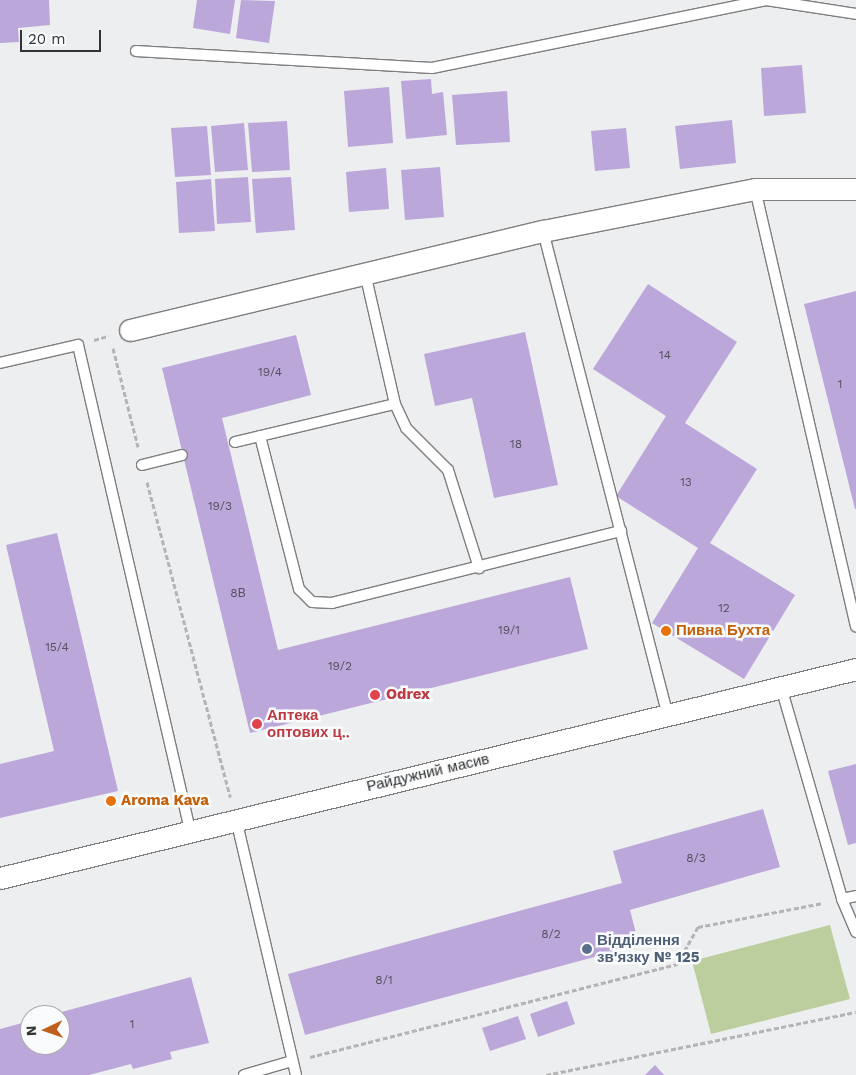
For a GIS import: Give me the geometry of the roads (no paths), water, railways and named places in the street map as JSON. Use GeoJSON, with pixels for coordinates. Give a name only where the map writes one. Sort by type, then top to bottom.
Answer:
{"type":"FeatureCollection","features":[{"type":"Feature","properties":{"kind":"street"},"geometry":{"type":"LineString","coordinates":[[130,330],[543,231],[755,189],[856,189]]}},
{"type":"Feature","properties":{"kind":"street","name":"Райдужний масив"},"geometry":{"type":"LineString","coordinates":[[0,878],[190,830],[668,716],[856,669]]}},
{"type":"Feature","properties":{"kind":"lane"},"geometry":{"type":"LineString","coordinates":[[136,51],[432,68],[766,0],[856,14]]}},
{"type":"Feature","properties":{"kind":"lane"},"geometry":{"type":"LineString","coordinates":[[755,189],[856,627]]}},
{"type":"Feature","properties":{"kind":"lane"},"geometry":{"type":"LineString","coordinates":[[543,231],[668,716]]}},
{"type":"Feature","properties":{"kind":"lane"},"geometry":{"type":"LineString","coordinates":[[365,273],[395,404],[406,428],[448,470],[479,568]]}},
{"type":"Feature","properties":{"kind":"lane"},"geometry":{"type":"LineString","coordinates":[[0,364],[78,345],[190,830]]}},
{"type":"Feature","properties":{"kind":"lane"},"geometry":{"type":"LineString","coordinates":[[235,442],[395,404]]}},
{"type":"Feature","properties":{"kind":"lane"},"geometry":{"type":"LineString","coordinates":[[260,436],[299,589],[312,602],[332,603],[479,568],[621,531]]}},
{"type":"Feature","properties":{"kind":"lane"},"geometry":{"type":"LineString","coordinates":[[142,465],[182,455]]}},
{"type":"Feature","properties":{"kind":"lane"},"geometry":{"type":"LineString","coordinates":[[781,687],[842,900],[856,932]]}},
{"type":"Feature","properties":{"kind":"lane"},"geometry":{"type":"LineString","coordinates":[[236,819],[296,1075]]}},
{"type":"Feature","properties":{"kind":"lane"},"geometry":{"type":"LineString","coordinates":[[842,900],[856,896]]}},
{"type":"Feature","properties":{"kind":"lane"},"geometry":{"type":"LineString","coordinates":[[244,1075],[292,1061]]}},
{"type":"Feature","properties":{"kind":"lane"},"geometry":{"type":"LineString","coordinates":[[292,1061],[305,1075]]}},
{"type":"Feature","properties":{"kind":"place","name":"Пивна Бухта"},"geometry":{"type":"Point","coordinates":[666,631]}},
{"type":"Feature","properties":{"kind":"place","name":"Odrex"},"geometry":{"type":"Point","coordinates":[375,695]}},
{"type":"Feature","properties":{"kind":"place","name":"Аптека оптових ц‥"},"geometry":{"type":"Point","coordinates":[257,724]}},
{"type":"Feature","properties":{"kind":"place","name":"Aroma Kava"},"geometry":{"type":"Point","coordinates":[111,801]}},
{"type":"Feature","properties":{"kind":"place","name":"Відділення зв'язку № 125"},"geometry":{"type":"Point","coordinates":[587,949]}}]}
